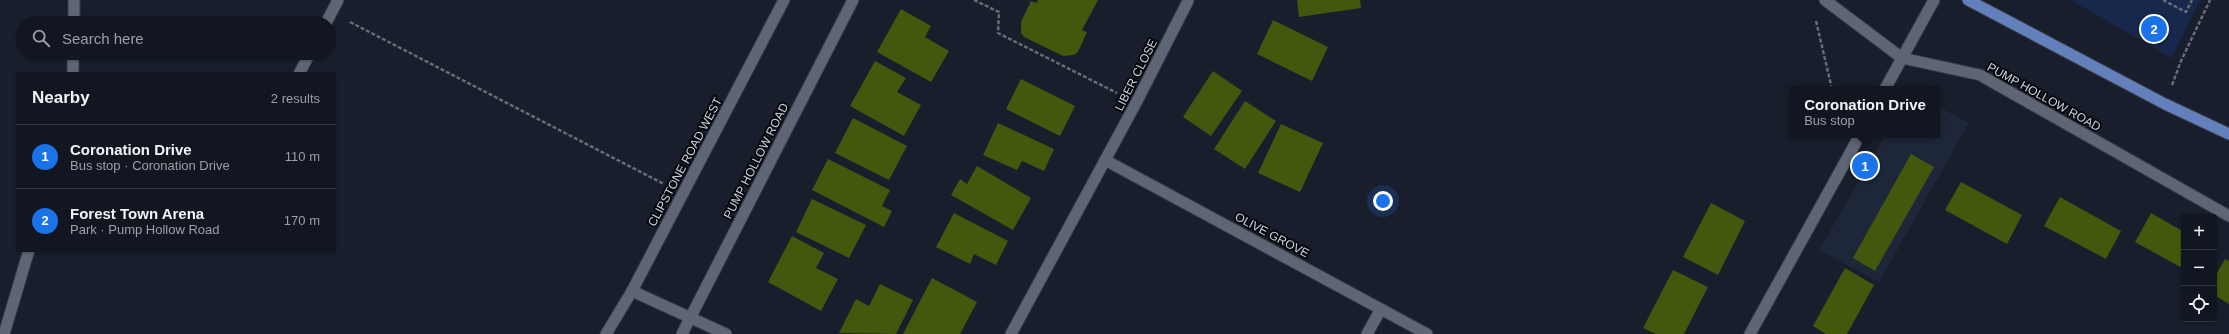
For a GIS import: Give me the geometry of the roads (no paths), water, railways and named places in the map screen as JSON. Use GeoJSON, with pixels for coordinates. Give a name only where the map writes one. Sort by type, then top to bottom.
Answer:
{"type":"FeatureCollection","features":[{"type":"Feature","properties":{"kind":"main road"},"geometry":{"type":"LineString","coordinates":[[1968,0],[2165,104],[2229,134]]}},
{"type":"Feature","properties":{"kind":"street"},"geometry":{"type":"LineString","coordinates":[[74,0],[74,16]]}},
{"type":"Feature","properties":{"kind":"street"},"geometry":{"type":"LineString","coordinates":[[330,16],[338,0]]}},
{"type":"Feature","properties":{"kind":"street","name":"CLIPSTONE ROAD WEST"},"geometry":{"type":"LineString","coordinates":[[606,334],[632,291],[784,0]]}},
{"type":"Feature","properties":{"kind":"street","name":"PUMP HOLLOW ROAD"},"geometry":{"type":"LineString","coordinates":[[682,334],[853,0]]}},
{"type":"Feature","properties":{"kind":"street","name":"PUMP HOLLOW ROAD"},"geometry":{"type":"LineString","coordinates":[[1825,0],[1902,58],[1980,75],[2229,216]]}},
{"type":"Feature","properties":{"kind":"street"},"geometry":{"type":"LineString","coordinates":[[1887,86],[1934,0]]}},
{"type":"Feature","properties":{"kind":"street","name":"LIBER CLOSE"},"geometry":{"type":"LineString","coordinates":[[1011,334],[1136,102],[1188,1]]}},
{"type":"Feature","properties":{"kind":"street"},"geometry":{"type":"LineString","coordinates":[[73,60],[73,72]]}},
{"type":"Feature","properties":{"kind":"street"},"geometry":{"type":"LineString","coordinates":[[300,72],[306,60]]}},
{"type":"Feature","properties":{"kind":"street"},"geometry":{"type":"LineString","coordinates":[[1750,334],[1858,138]]}},
{"type":"Feature","properties":{"kind":"street","name":"OLIVE GROVE"},"geometry":{"type":"LineString","coordinates":[[1105,160],[1427,334]]}},
{"type":"Feature","properties":{"kind":"street"},"geometry":{"type":"LineString","coordinates":[[4,334],[28,252]]}},
{"type":"Feature","properties":{"kind":"street"},"geometry":{"type":"LineString","coordinates":[[632,291],[726,334]]}},
{"type":"Feature","properties":{"kind":"street"},"geometry":{"type":"LineString","coordinates":[[1367,334],[1381,309]]}},
{"type":"Feature","properties":{"kind":"place","name":"Forest Town Arena"},"geometry":{"type":"Point","coordinates":[2154,29]}},
{"type":"Feature","properties":{"kind":"place","name":"Coronation Drive"},"geometry":{"type":"Point","coordinates":[1865,166]}}]}
